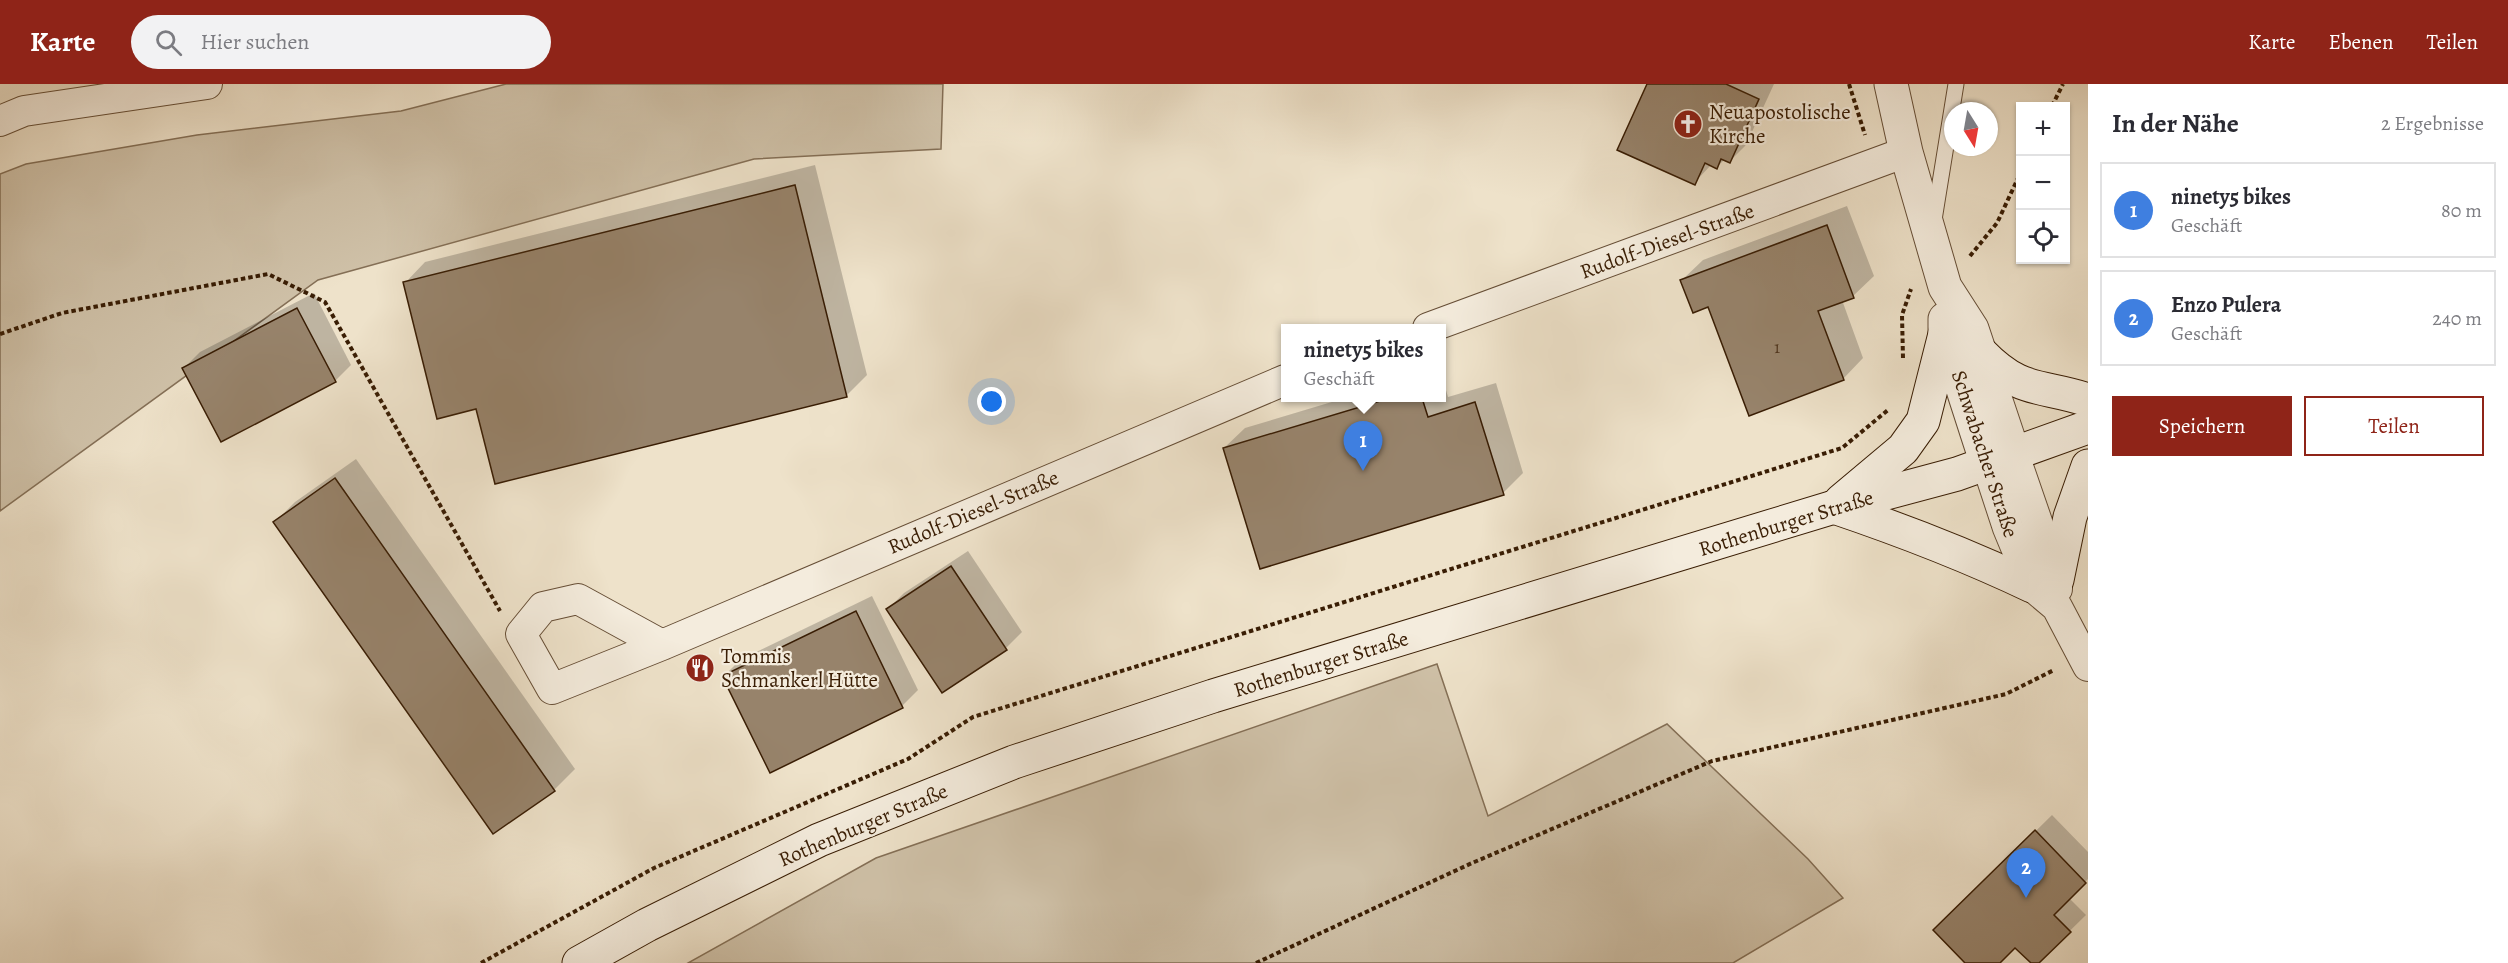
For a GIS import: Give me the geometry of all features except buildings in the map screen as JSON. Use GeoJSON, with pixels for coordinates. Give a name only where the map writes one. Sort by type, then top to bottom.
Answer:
{"type":"FeatureCollection","features":[{"type":"Feature","properties":{"kind":"main road","name":"Schwabacher Straße"},"geometry":{"type":"LineString","coordinates":[[1891,84],[1906,152],[1945,287],[1972,329],[1981,354],[2000,460]]}},
{"type":"Feature","properties":{"kind":"main road","name":"Schwabacher Straße"},"geometry":{"type":"LineString","coordinates":[[1945,287],[1945,334],[2000,460]]}},
{"type":"Feature","properties":{"kind":"main road"},"geometry":{"type":"LineString","coordinates":[[1834,507],[1903,449],[1923,421],[1945,334]]}},
{"type":"Feature","properties":{"kind":"main road"},"geometry":{"type":"LineString","coordinates":[[1981,354],[2015,382],[2088,400]]}},
{"type":"Feature","properties":{"kind":"main road","name":"Rothenburger Straße"},"geometry":{"type":"LineString","coordinates":[[579,963],[646,925],[819,840],[1014,762],[1213,696],[1834,507],[2000,460],[2088,427]]}},
{"type":"Feature","properties":{"kind":"main road"},"geometry":{"type":"LineString","coordinates":[[1834,507],[1915,535],[2048,591],[2088,466]]}},
{"type":"Feature","properties":{"kind":"street"},"geometry":{"type":"LineString","coordinates":[[0,121],[24,111],[207,84]]}},
{"type":"Feature","properties":{"kind":"street","name":"Rudolf-Diesel-Straße"},"geometry":{"type":"LineString","coordinates":[[1439,324],[1876,165],[1906,152]]}},
{"type":"Feature","properties":{"kind":"street","name":"Rudolf-Diesel-Straße"},"geometry":{"type":"LineString","coordinates":[[521,634],[552,689],[662,645],[1281,383]]}},
{"type":"Feature","properties":{"kind":"street","name":"Schwabacher Straße"},"geometry":{"type":"LineString","coordinates":[[2000,460],[2048,591],[2085,661]]}},
{"type":"Feature","properties":{"kind":"street"},"geometry":{"type":"LineString","coordinates":[[521,634],[543,607],[578,599],[662,645]]}},
{"type":"Feature","properties":{"kind":"lane"},"geometry":{"type":"LineString","coordinates":[[1931,242],[1956,84]]}},
{"type":"Feature","properties":{"kind":"path"},"geometry":{"type":"LineString","coordinates":[[1849,84],[1876,165]]}},
{"type":"Feature","properties":{"kind":"path"},"geometry":{"type":"LineString","coordinates":[[2054,102],[2063,84]]}},
{"type":"Feature","properties":{"kind":"path"},"geometry":{"type":"LineString","coordinates":[[1945,287],[1997,223],[2016,183]]}},
{"type":"Feature","properties":{"kind":"path"},"geometry":{"type":"LineString","coordinates":[[0,334],[62,313],[268,274],[325,302],[496,607],[521,634]]}},
{"type":"Feature","properties":{"kind":"path"},"geometry":{"type":"LineString","coordinates":[[1903,368],[1902,315],[1914,280]]}},
{"type":"Feature","properties":{"kind":"path"},"geometry":{"type":"LineString","coordinates":[[481,963],[654,868],[908,759],[973,717],[1842,448],[1889,410]]}},
{"type":"Feature","properties":{"kind":"path"},"geometry":{"type":"LineString","coordinates":[[1256,963],[1472,863],[1712,761],[2006,694],[2085,661]]}},
{"type":"Feature","properties":{"kind":"shaded area"},"geometry":{"type":"Polygon","coordinates":[[[506,84],[943,84],[941,149],[754,159],[318,280],[0,511],[0,174],[26,164],[197,135],[401,111],[506,84]]]}},
{"type":"Feature","properties":{"kind":"shaded area"},"geometry":{"type":"Polygon","coordinates":[[[1437,664],[1488,816],[1667,724],[1808,859],[1843,898],[1733,963],[688,963],[876,858],[1437,664]]]}},
{"type":"Feature","properties":{"kind":"place","name":"Neuapostolische Kirche"},"geometry":{"type":"Point","coordinates":[1688,124]}},
{"type":"Feature","properties":{"kind":"place","name":"ninety5 bikes"},"geometry":{"type":"Point","coordinates":[1363,471]}},
{"type":"Feature","properties":{"kind":"place","name":"Tommis Schmankerl Hütte"},"geometry":{"type":"Point","coordinates":[700,668]}},
{"type":"Feature","properties":{"kind":"place","name":"Enzo Pulera"},"geometry":{"type":"Point","coordinates":[2026,898]}}]}
